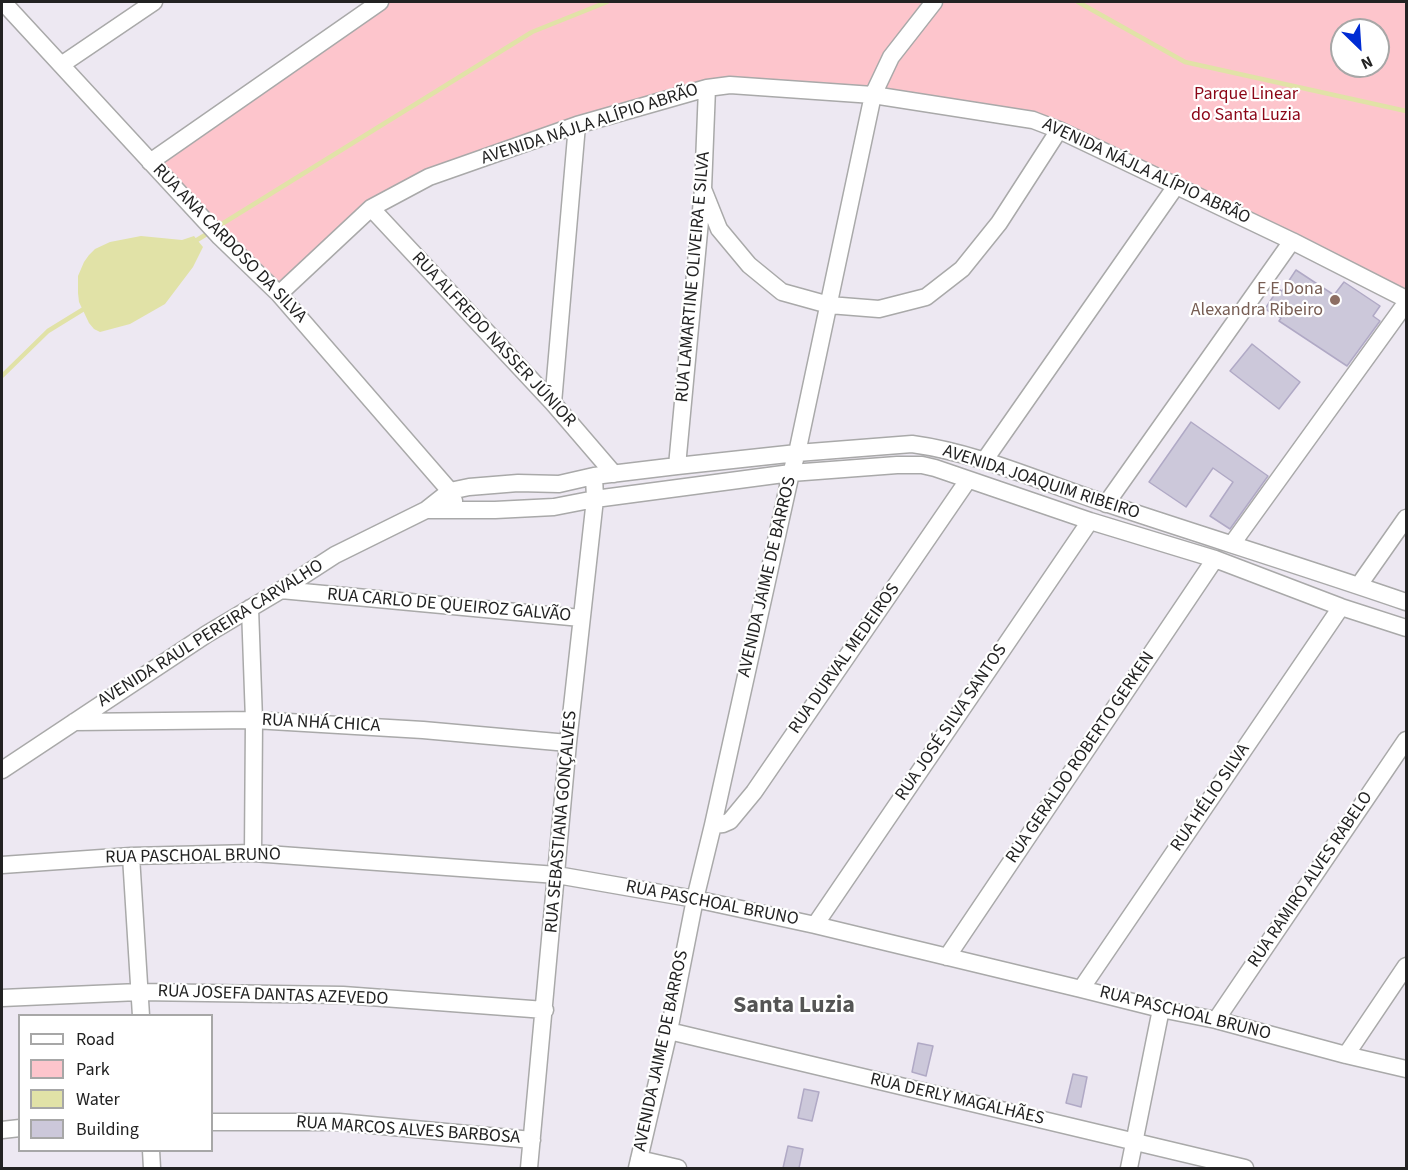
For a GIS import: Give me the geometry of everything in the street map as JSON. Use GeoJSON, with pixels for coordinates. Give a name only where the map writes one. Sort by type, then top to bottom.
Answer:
{"type":"FeatureCollection","features":[{"type":"Feature","properties":{"kind":"street","name":"RUA ANA CARDOSO DA SILVA"},"geometry":{"type":"LineString","coordinates":[[3,2],[206,223],[279,294],[450,491]]}},
{"type":"Feature","properties":{"kind":"street"},"geometry":{"type":"LineString","coordinates":[[62,65],[153,2]]}},
{"type":"Feature","properties":{"kind":"street"},"geometry":{"type":"LineString","coordinates":[[150,162],[380,2]]}},
{"type":"Feature","properties":{"kind":"street","name":"AVENIDA JAIME DE BARROS"},"geometry":{"type":"LineString","coordinates":[[638,1164],[669,1031],[695,898],[797,453],[873,95],[891,57],[934,2]]}},
{"type":"Feature","properties":{"kind":"street","name":"AVENIDA NÁJLA ALÍPIO ABRÃO"},"geometry":{"type":"LineString","coordinates":[[279,294],[371,208],[429,177],[577,125],[706,88],[730,85],[873,95],[1033,120],[1059,130],[1292,241],[1407,301]]}},
{"type":"Feature","properties":{"kind":"street","name":"RUA LAMARTINE OLIVEIRA E SILVA"},"geometry":{"type":"LineString","coordinates":[[676,466],[703,189],[706,88]]}},
{"type":"Feature","properties":{"kind":"street"},"geometry":{"type":"LineString","coordinates":[[554,403],[577,125]]}},
{"type":"Feature","properties":{"kind":"street"},"geometry":{"type":"LineString","coordinates":[[703,189],[719,229],[749,265],[782,292],[829,305],[879,309],[926,297],[962,269],[999,223],[1059,130]]}},
{"type":"Feature","properties":{"kind":"street"},"geometry":{"type":"LineString","coordinates":[[984,461],[1176,186]]}},
{"type":"Feature","properties":{"kind":"street","name":"RUA ALFREDO NASSER JÚNIOR"},"geometry":{"type":"LineString","coordinates":[[371,208],[554,403],[614,474]]}},
{"type":"Feature","properties":{"kind":"street"},"geometry":{"type":"LineString","coordinates":[[1106,504],[1292,241]]}},
{"type":"Feature","properties":{"kind":"street"},"geometry":{"type":"LineString","coordinates":[[1232,544],[1407,301]]}},
{"type":"Feature","properties":{"kind":"street","name":"AVENIDA JOAQUIM RIBEIRO"},"geometry":{"type":"LineString","coordinates":[[450,491],[518,483],[559,484],[594,476],[676,466],[912,444],[984,461],[1106,504],[1407,602]]}},
{"type":"Feature","properties":{"kind":"street","name":"AVENIDA JOAQUIM RIBEIRO"},"geometry":{"type":"LineString","coordinates":[[456,510],[554,507],[595,499],[791,473],[921,465],[1215,560],[1341,607],[1407,628]]}},
{"type":"Feature","properties":{"kind":"street","name":"RUA SEBASTIANA GONÇALVES"},"geometry":{"type":"LineString","coordinates":[[529,1168],[568,743],[595,499],[594,476]]}},
{"type":"Feature","properties":{"kind":"street","name":"RUA DURVAL MEDEIROS"},"geometry":{"type":"LineString","coordinates":[[713,825],[730,821],[754,792],[968,480]]}},
{"type":"Feature","properties":{"kind":"street"},"geometry":{"type":"LineString","coordinates":[[450,491],[456,510]]}},
{"type":"Feature","properties":{"kind":"street","name":"AVENIDA RAUL PEREIRA CARVALHO"},"geometry":{"type":"LineString","coordinates":[[2,770],[207,634],[335,555],[426,510],[450,491]]}},
{"type":"Feature","properties":{"kind":"street","name":"AVENIDA RAUL PEREIRA CARVALHO"},"geometry":{"type":"LineString","coordinates":[[426,510],[456,510]]}},
{"type":"Feature","properties":{"kind":"street"},"geometry":{"type":"LineString","coordinates":[[1359,585],[1407,518]]}},
{"type":"Feature","properties":{"kind":"street","name":"RUA JOSÉ SILVA SANTOS"},"geometry":{"type":"LineString","coordinates":[[815,925],[1090,521]]}},
{"type":"Feature","properties":{"kind":"street","name":"RUA GERALDO ROBERTO GERKEN"},"geometry":{"type":"LineString","coordinates":[[947,957],[1215,560]]}},
{"type":"Feature","properties":{"kind":"street","name":"RUA CARLO DE QUEIROZ GALVÃO"},"geometry":{"type":"LineString","coordinates":[[281,590],[581,618]]}},
{"type":"Feature","properties":{"kind":"street","name":"RUA HÉLIO SILVA"},"geometry":{"type":"LineString","coordinates":[[1081,989],[1341,607]]}},
{"type":"Feature","properties":{"kind":"street"},"geometry":{"type":"LineString","coordinates":[[250,608],[254,720],[253,853]]}},
{"type":"Feature","properties":{"kind":"street","name":"RUA NHÁ CHICA"},"geometry":{"type":"LineString","coordinates":[[73,722],[254,720],[423,730],[568,743]]}},
{"type":"Feature","properties":{"kind":"street","name":"RUA RAMIRO ALVES RABELO"},"geometry":{"type":"LineString","coordinates":[[1216,1020],[1407,740]]}},
{"type":"Feature","properties":{"kind":"street","name":"RUA PASCHOAL BRUNO"},"geometry":{"type":"LineString","coordinates":[[2,866],[131,856],[253,853],[557,875],[695,898],[815,925],[1161,1009],[1216,1020],[1407,1069]]}},
{"type":"Feature","properties":{"kind":"street"},"geometry":{"type":"LineString","coordinates":[[131,856],[141,1014]]}},
{"type":"Feature","properties":{"kind":"street"},"geometry":{"type":"LineString","coordinates":[[1346,1055],[1407,966]]}},
{"type":"Feature","properties":{"kind":"street","name":"RUA JOSEFA DANTAS AZEVEDO"},"geometry":{"type":"LineString","coordinates":[[2,998],[139,992],[343,995],[545,1010]]}},
{"type":"Feature","properties":{"kind":"street"},"geometry":{"type":"LineString","coordinates":[[1129,1168],[1161,1009]]}},
{"type":"Feature","properties":{"kind":"street","name":"RUA DERLY MAGALHÃES"},"geometry":{"type":"LineString","coordinates":[[669,1031],[1245,1168]]}},
{"type":"Feature","properties":{"kind":"street","name":"RUA MARCOS ALVES BARBOSA"},"geometry":{"type":"LineString","coordinates":[[213,1122],[339,1122],[532,1140]]}},
{"type":"Feature","properties":{"kind":"street"},"geometry":{"type":"LineString","coordinates":[[2,1130],[18,1128]]}},
{"type":"Feature","properties":{"kind":"street"},"geometry":{"type":"LineString","coordinates":[[151,1152],[152,1168]]}},
{"type":"Feature","properties":{"kind":"street"},"geometry":{"type":"LineString","coordinates":[[638,1164],[678,1168]]}},
{"type":"Feature","properties":{"kind":"green space","name":"Parque Linear do Santa Luzia"},"geometry":{"type":"Polygon","coordinates":[[[380,2],[1406,2],[1406,299],[1033,120],[730,85],[577,125],[371,208],[279,294],[150,162],[380,2]]]}},
{"type":"Feature","properties":{"kind":"water"},"geometry":{"type":"Polygon","coordinates":[[[141,236],[182,240],[194,236],[203,247],[193,267],[165,304],[130,324],[100,332],[89,323],[79,302],[78,276],[84,262],[95,249],[110,242],[141,236]]]}},
{"type":"Feature","properties":{"kind":"building"},"geometry":{"type":"Polygon","coordinates":[[[1296,270],[1334,295],[1344,282],[1380,306],[1373,316],[1380,321],[1347,366],[1279,321],[1281,318],[1265,309],[1278,289],[1282,291],[1296,270]]]}},
{"type":"Feature","properties":{"kind":"building"},"geometry":{"type":"Polygon","coordinates":[[[1252,344],[1300,382],[1279,409],[1230,371],[1252,344]]]}},
{"type":"Feature","properties":{"kind":"building"},"geometry":{"type":"Polygon","coordinates":[[[1191,422],[1268,476],[1230,529],[1210,516],[1233,482],[1213,468],[1186,507],[1149,482],[1191,422]]]}},
{"type":"Feature","properties":{"kind":"building"},"geometry":{"type":"Polygon","coordinates":[[[918,1043],[933,1046],[926,1076],[912,1072],[918,1043]]]}},
{"type":"Feature","properties":{"kind":"building"},"geometry":{"type":"Polygon","coordinates":[[[1073,1074],[1087,1077],[1081,1107],[1066,1103],[1073,1074]]]}},
{"type":"Feature","properties":{"kind":"building"},"geometry":{"type":"Polygon","coordinates":[[[804,1089],[819,1092],[812,1121],[798,1118],[804,1089]]]}},
{"type":"Feature","properties":{"kind":"building"},"geometry":{"type":"Polygon","coordinates":[[[788,1146],[803,1149],[799,1168],[783,1168],[788,1146]]]}},
{"type":"Feature","properties":{"kind":"waterway"},"geometry":{"type":"LineString","coordinates":[[217,227],[532,32],[607,2]]}},
{"type":"Feature","properties":{"kind":"waterway"},"geometry":{"type":"LineString","coordinates":[[1078,2],[1185,62],[1406,111]]}},
{"type":"Feature","properties":{"kind":"waterway"},"geometry":{"type":"LineString","coordinates":[[192,243],[210,232]]}},
{"type":"Feature","properties":{"kind":"waterway"},"geometry":{"type":"LineString","coordinates":[[2,376],[48,331],[87,307]]}},
{"type":"Feature","properties":{"kind":"place","name":"E E Dona Alexandra Ribeiro"},"geometry":{"type":"Point","coordinates":[1335,300]}},
{"type":"Feature","properties":{"kind":"district","name":"Santa Luzia"},"geometry":{"type":"Point","coordinates":[794,1007]}}]}
